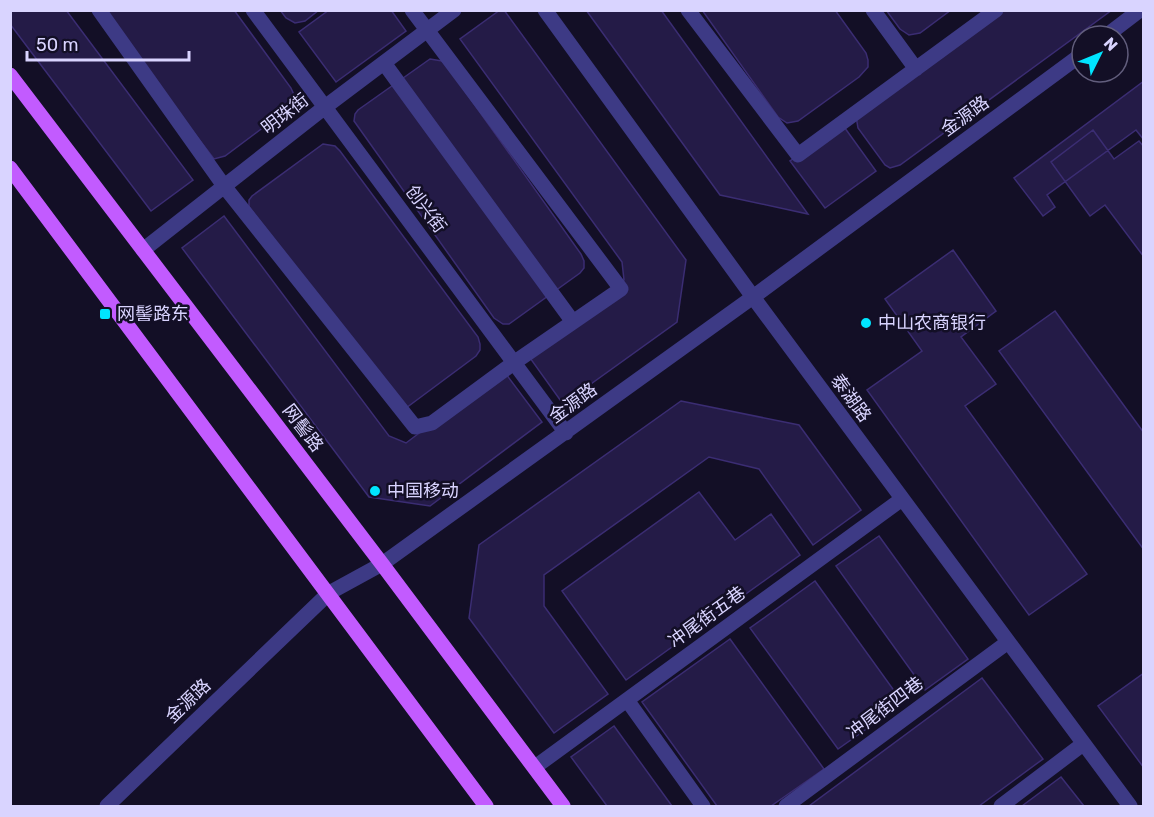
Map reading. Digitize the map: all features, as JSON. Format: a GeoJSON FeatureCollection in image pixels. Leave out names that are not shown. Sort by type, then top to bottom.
{"type":"FeatureCollection","features":[{"type":"Feature","properties":{"kind":"main road","name":"网髻路"},"geometry":{"type":"LineString","coordinates":[[10,75],[382,564],[563,807]]}},
{"type":"Feature","properties":{"kind":"main road"},"geometry":{"type":"LineString","coordinates":[[10,168],[329,593],[486,807]]}},
{"type":"Feature","properties":{"kind":"street"},"geometry":{"type":"LineString","coordinates":[[99,10],[224,186],[415,427],[432,423],[621,289],[412,10]]}},
{"type":"Feature","properties":{"kind":"street","name":"创兴街"},"geometry":{"type":"LineString","coordinates":[[253,10],[566,433]]}},
{"type":"Feature","properties":{"kind":"street","name":"明珠街"},"geometry":{"type":"LineString","coordinates":[[143,250],[325,107],[454,10]]}},
{"type":"Feature","properties":{"kind":"street","name":"泰湖路"},"geometry":{"type":"LineString","coordinates":[[545,10],[753,297],[1130,807]]}},
{"type":"Feature","properties":{"kind":"street"},"geometry":{"type":"LineString","coordinates":[[688,10],[798,156],[996,10]]}},
{"type":"Feature","properties":{"kind":"street"},"geometry":{"type":"LineString","coordinates":[[873,10],[916,69]]}},
{"type":"Feature","properties":{"kind":"street"},"geometry":{"type":"LineString","coordinates":[[1122,24],[1140,10]]}},
{"type":"Feature","properties":{"kind":"street"},"geometry":{"type":"LineString","coordinates":[[384,63],[573,322]]}},
{"type":"Feature","properties":{"kind":"street","name":"金源路"},"geometry":{"type":"LineString","coordinates":[[107,807],[329,593],[382,564],[566,433],[1070,63]]}},
{"type":"Feature","properties":{"kind":"street","name":"冲尾街五巷"},"geometry":{"type":"LineString","coordinates":[[535,767],[902,499]]}},
{"type":"Feature","properties":{"kind":"street","name":"冲尾街四巷"},"geometry":{"type":"LineString","coordinates":[[786,807],[1008,642]]}},
{"type":"Feature","properties":{"kind":"street"},"geometry":{"type":"LineString","coordinates":[[627,700],[703,807]]}},
{"type":"Feature","properties":{"kind":"street"},"geometry":{"type":"LineString","coordinates":[[1000,807],[1083,744]]}},
{"type":"Feature","properties":{"kind":"building"},"geometry":{"type":"Polygon","coordinates":[[[10,10],[66,10],[193,180],[151,211],[10,24],[10,10]]]}},
{"type":"Feature","properties":{"kind":"building"},"geometry":{"type":"Polygon","coordinates":[[[100,10],[234,10],[291,88],[294,102],[225,156],[214,159],[100,10]]]}},
{"type":"Feature","properties":{"kind":"building"},"geometry":{"type":"Polygon","coordinates":[[[280,10],[319,10],[305,21],[295,23],[286,18],[280,10]]]}},
{"type":"Feature","properties":{"kind":"building"},"geometry":{"type":"Polygon","coordinates":[[[329,10],[391,10],[406,31],[336,82],[299,32],[329,10]]]}},
{"type":"Feature","properties":{"kind":"building"},"geometry":{"type":"Polygon","coordinates":[[[500,10],[504,10],[686,260],[677,322],[563,404],[525,351],[624,280],[622,262],[460,39],[500,10]]]}},
{"type":"Feature","properties":{"kind":"building"},"geometry":{"type":"Polygon","coordinates":[[[586,10],[661,10],[808,214],[720,195],[586,10]]]}},
{"type":"Feature","properties":{"kind":"building"},"geometry":{"type":"Polygon","coordinates":[[[702,10],[835,10],[866,53],[868,67],[859,77],[798,121],[787,123],[778,117],[702,10]]]}},
{"type":"Feature","properties":{"kind":"building"},"geometry":{"type":"Polygon","coordinates":[[[886,10],[951,10],[920,33],[909,35],[900,29],[886,10]]]}},
{"type":"Feature","properties":{"kind":"building"},"geometry":{"type":"Polygon","coordinates":[[[996,10],[1112,10],[1093,24],[1070,24],[1070,41],[900,165],[890,168],[885,165],[858,128],[856,116],[996,10]]]}},
{"type":"Feature","properties":{"kind":"building"},"geometry":{"type":"Polygon","coordinates":[[[430,59],[442,61],[447,66],[584,261],[584,268],[580,273],[509,324],[503,324],[494,318],[354,121],[358,110],[430,59]]]}},
{"type":"Feature","properties":{"kind":"building"},"geometry":{"type":"Polygon","coordinates":[[[1144,81],[1144,140],[1136,130],[1047,195],[1055,207],[1043,216],[1014,178],[1144,81]]]}},
{"type":"Feature","properties":{"kind":"building"},"geometry":{"type":"Polygon","coordinates":[[[842,124],[876,171],[825,208],[790,161],[842,124]]]}},
{"type":"Feature","properties":{"kind":"building"},"geometry":{"type":"Polygon","coordinates":[[[1093,130],[1114,159],[1139,141],[1144,147],[1144,257],[1105,205],[1090,216],[1051,162],[1093,130]]]}},
{"type":"Feature","properties":{"kind":"building"},"geometry":{"type":"Polygon","coordinates":[[[323,144],[335,146],[340,151],[478,337],[480,350],[476,356],[406,408],[249,207],[249,200],[252,196],[323,144]]]}},
{"type":"Feature","properties":{"kind":"building"},"geometry":{"type":"Polygon","coordinates":[[[224,216],[389,436],[406,443],[503,370],[542,422],[430,506],[369,497],[182,248],[224,216]]]}},
{"type":"Feature","properties":{"kind":"building"},"geometry":{"type":"Polygon","coordinates":[[[953,250],[996,311],[961,337],[996,384],[965,406],[1087,574],[1029,615],[867,390],[922,351],[885,299],[953,250]]]}},
{"type":"Feature","properties":{"kind":"building"},"geometry":{"type":"Polygon","coordinates":[[[1055,311],[1144,433],[1144,550],[999,351],[1055,311]]]}},
{"type":"Feature","properties":{"kind":"building"},"geometry":{"type":"Polygon","coordinates":[[[681,401],[799,425],[861,510],[813,545],[759,469],[709,457],[544,575],[544,606],[608,694],[554,733],[469,618],[479,545],[681,401]]]}},
{"type":"Feature","properties":{"kind":"building"},"geometry":{"type":"Polygon","coordinates":[[[699,492],[735,540],[771,514],[800,555],[626,680],[562,591],[699,492]]]}},
{"type":"Feature","properties":{"kind":"building"},"geometry":{"type":"Polygon","coordinates":[[[879,536],[968,659],[925,690],[836,566],[879,536]]]}},
{"type":"Feature","properties":{"kind":"building"},"geometry":{"type":"Polygon","coordinates":[[[815,581],[903,703],[838,749],[750,628],[815,581]]]}},
{"type":"Feature","properties":{"kind":"building"},"geometry":{"type":"Polygon","coordinates":[[[730,639],[824,769],[771,806],[717,806],[642,702],[730,639]]]}},
{"type":"Feature","properties":{"kind":"building"},"geometry":{"type":"Polygon","coordinates":[[[1144,673],[1144,768],[1098,706],[1144,673]]]}},
{"type":"Feature","properties":{"kind":"building"},"geometry":{"type":"Polygon","coordinates":[[[982,678],[1043,759],[979,806],[809,806],[982,678]]]}},
{"type":"Feature","properties":{"kind":"building"},"geometry":{"type":"Polygon","coordinates":[[[614,726],[672,806],[607,806],[571,757],[614,726]]]}},
{"type":"Feature","properties":{"kind":"building"},"geometry":{"type":"Polygon","coordinates":[[[1061,777],[1084,806],[1022,806],[1061,777]]]}},
{"type":"Feature","properties":{"kind":"place","name":"网髻路东"},"geometry":{"type":"Point","coordinates":[105,314]}},
{"type":"Feature","properties":{"kind":"place","name":"中山农商银行"},"geometry":{"type":"Point","coordinates":[866,323]}},
{"type":"Feature","properties":{"kind":"place","name":"中国移动"},"geometry":{"type":"Point","coordinates":[375,491]}}]}
